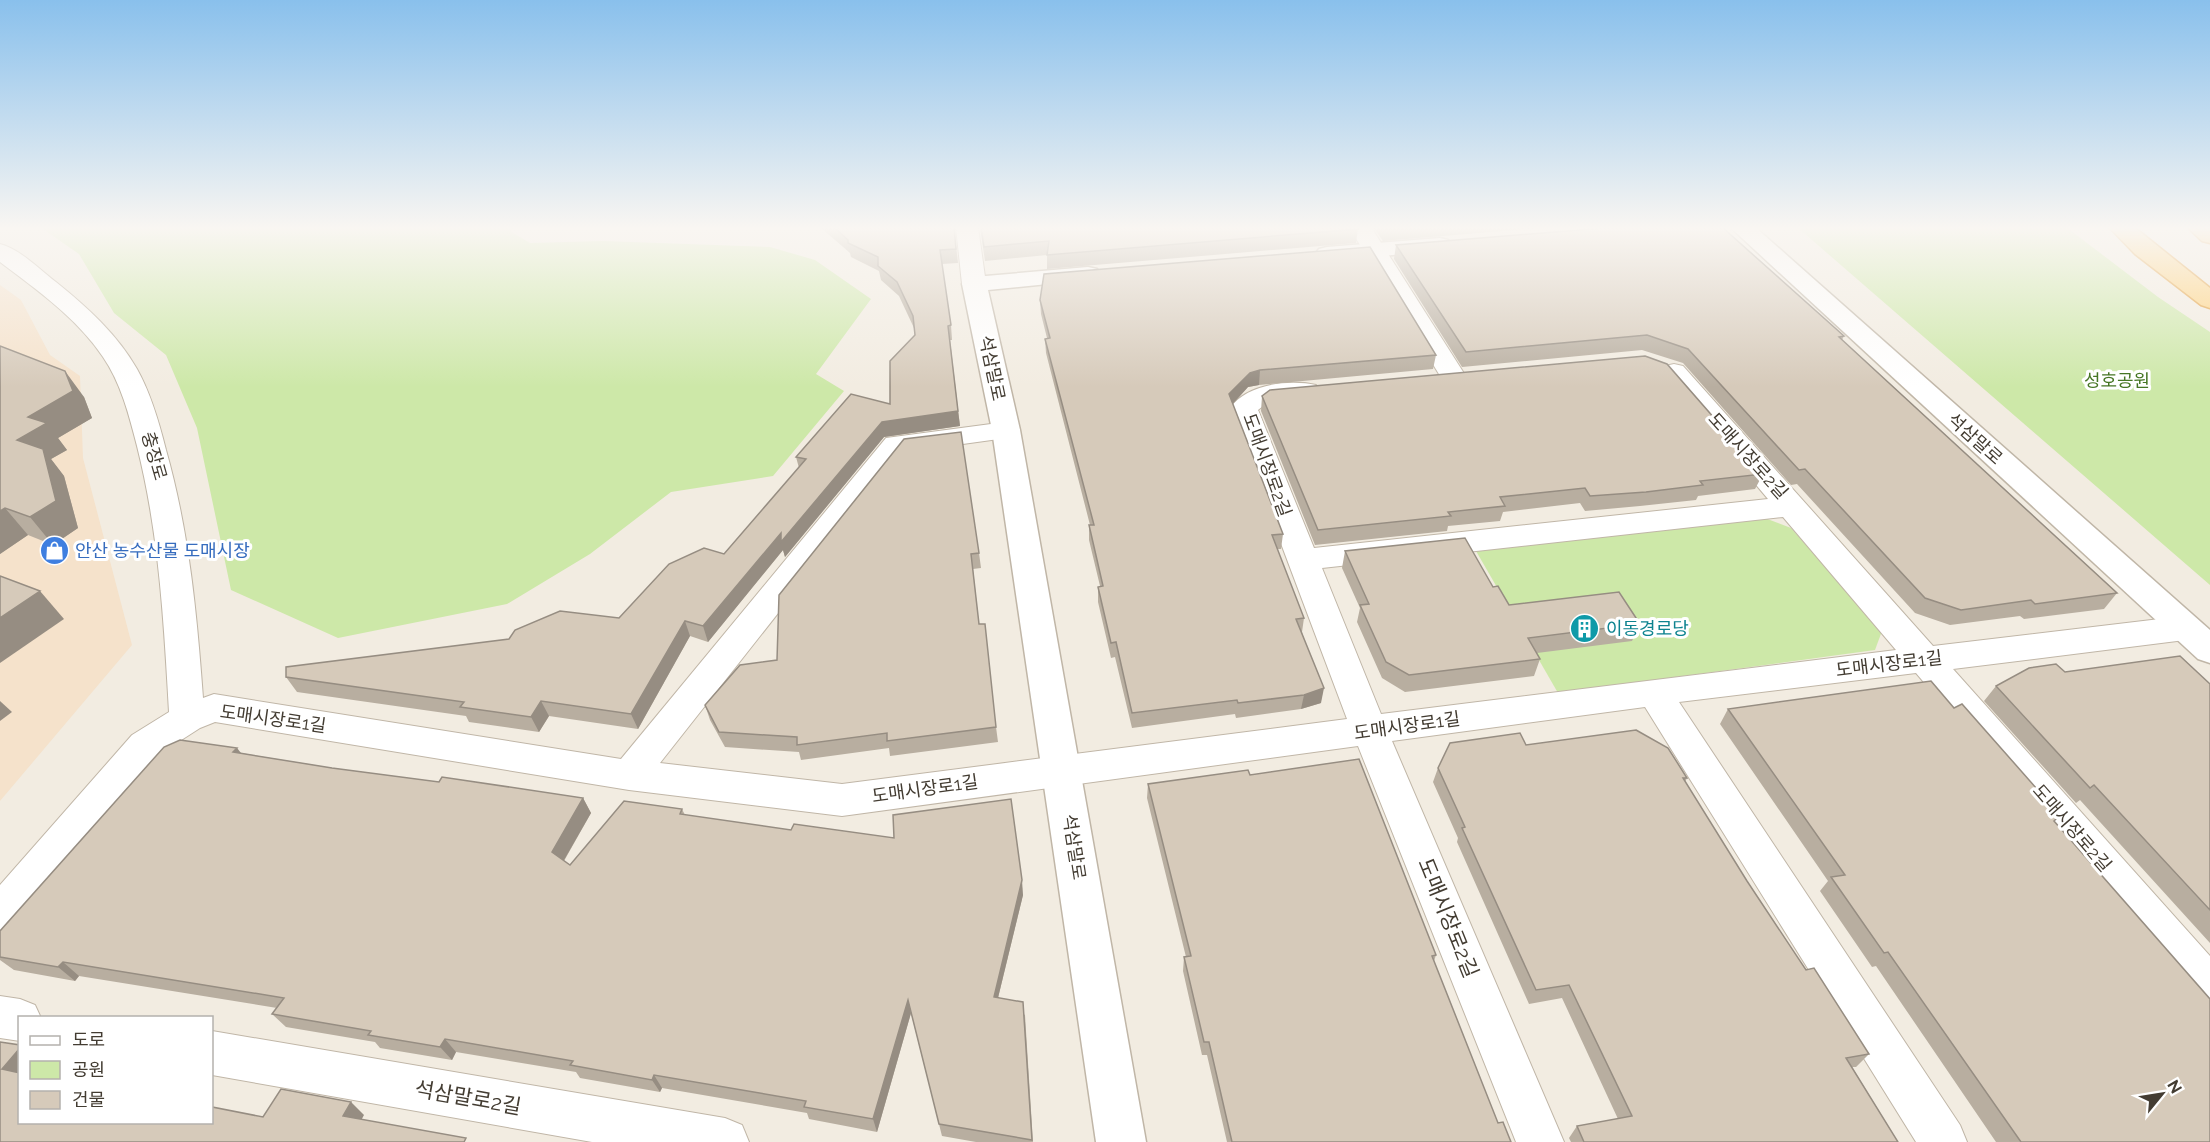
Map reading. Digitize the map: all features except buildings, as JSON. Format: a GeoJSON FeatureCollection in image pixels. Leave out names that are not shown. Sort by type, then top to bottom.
{"type":"FeatureCollection","features":[{"type":"Feature","properties":{"kind":"highway"},"geometry":{"type":"LineString","coordinates":[[2184,280],[2210,300]]}},
{"type":"Feature","properties":{"kind":"street","name":"충장로"},"geometry":{"type":"LineString","coordinates":[[38,280],[79,312],[111,349],[136,392],[162,484],[179,585],[187,718]]}},
{"type":"Feature","properties":{"kind":"street"},"geometry":{"type":"LineString","coordinates":[[974,280],[974,284],[1018,280]]}},
{"type":"Feature","properties":{"kind":"street"},"geometry":{"type":"LineString","coordinates":[[1393,280],[1454,378]]}},
{"type":"Feature","properties":{"kind":"street","name":"석삼말로"},"geometry":{"type":"LineString","coordinates":[[1800,280],[2198,639]]}},
{"type":"Feature","properties":{"kind":"street","name":"석삼말로"},"geometry":{"type":"LineString","coordinates":[[974,284],[1006,430],[1121,1142]]}},
{"type":"Feature","properties":{"kind":"street","name":"도매시장로2길"},"geometry":{"type":"LineString","coordinates":[[1642,360],[1672,371],[2210,987]]}},
{"type":"Feature","properties":{"kind":"street"},"geometry":{"type":"LineString","coordinates":[[1419,381],[1489,375]]}},
{"type":"Feature","properties":{"kind":"street","name":"도매시장로2길"},"geometry":{"type":"LineString","coordinates":[[1339,388],[1259,395],[1244,408],[1370,731],[1540,1142]]}},
{"type":"Feature","properties":{"kind":"street"},"geometry":{"type":"LineString","coordinates":[[629,775],[896,444],[1006,430]]}},
{"type":"Feature","properties":{"kind":"street","name":"도매시장로2길"},"geometry":{"type":"LineString","coordinates":[[1302,560],[1792,506]]}},
{"type":"Feature","properties":{"kind":"street","name":"도매시장로1길"},"geometry":{"type":"LineString","coordinates":[[0,914],[145,745],[187,718],[214,708],[629,775],[842,800],[1654,692],[1924,659],[2198,639]]}},
{"type":"Feature","properties":{"kind":"street"},"geometry":{"type":"LineString","coordinates":[[1654,692],[1943,1142]]}},
{"type":"Feature","properties":{"kind":"street"},"geometry":{"type":"LineString","coordinates":[[0,1017],[18,1020]]}},
{"type":"Feature","properties":{"kind":"street","name":"석삼말로2길"},"geometry":{"type":"LineString","coordinates":[[213,1053],[725,1142]]}},
{"type":"Feature","properties":{"kind":"shaded area","name":"안산 농수산물 도매시장"},"geometry":{"type":"Polygon","coordinates":[[[0,285],[21,300],[50,355],[80,376],[83,458],[132,645],[0,801],[0,285]]]}},
{"type":"Feature","properties":{"kind":"green space"},"geometry":{"type":"Polygon","coordinates":[[[95,280],[844,280],[871,299],[816,374],[844,391],[773,476],[671,492],[590,554],[507,604],[338,638],[231,590],[197,428],[166,355],[114,313],[95,280]]]}},
{"type":"Feature","properties":{"kind":"green space","name":"성호공원"},"geometry":{"type":"Polygon","coordinates":[[[1858,280],[2136,280],[2210,332],[2210,585],[1858,280]]]}},
{"type":"Feature","properties":{"kind":"green space"},"geometry":{"type":"Polygon","coordinates":[[[1762,517],[1791,528],[1882,631],[1875,650],[1558,693],[1476,551],[1762,517]]]}},
{"type":"Feature","properties":{"kind":"place","name":"안산 농수산물 도매시장"},"geometry":{"type":"Point","coordinates":[54,551]}},
{"type":"Feature","properties":{"kind":"place","name":"이동경로당"},"geometry":{"type":"Point","coordinates":[1585,629]}}]}
